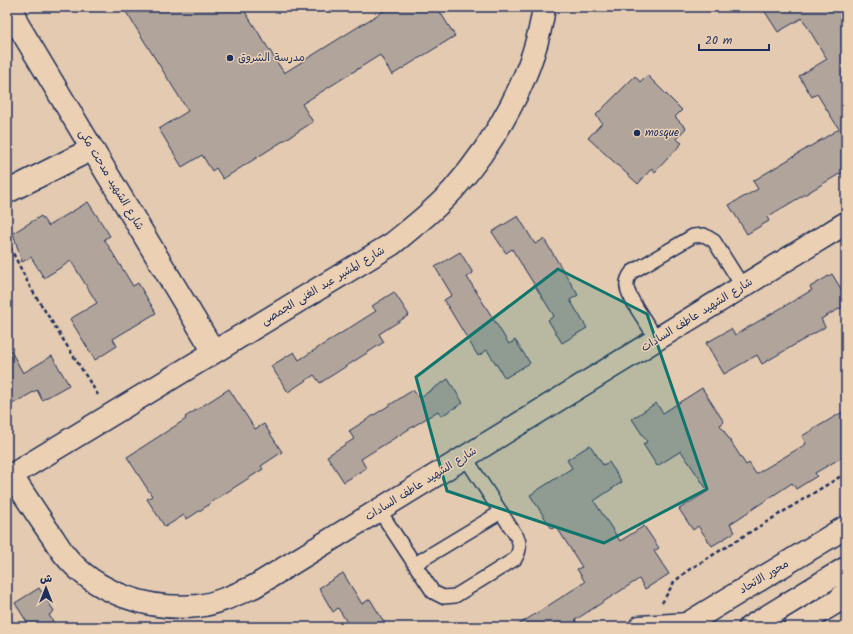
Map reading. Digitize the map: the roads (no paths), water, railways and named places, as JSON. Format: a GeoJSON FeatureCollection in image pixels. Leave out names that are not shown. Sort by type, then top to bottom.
{"type":"FeatureCollection","features":[{"type":"Feature","properties":{"kind":"street","name":"شارع الشهيد مدحت مكى"},"geometry":{"type":"LineString","coordinates":[[10,7],[18,25],[214,352]]}},
{"type":"Feature","properties":{"kind":"street","name":"شارع المشير عبد الغنى الجمصى"},"geometry":{"type":"LineString","coordinates":[[9,477],[392,244],[424,219],[453,191],[479,159],[501,126],[519,89],[533,52],[544,7]]}},
{"type":"Feature","properties":{"kind":"street"},"geometry":{"type":"LineString","coordinates":[[7,192],[92,148]]}},
{"type":"Feature","properties":{"kind":"street","name":"شارع الشهيد عاطف السادات"},"geometry":{"type":"LineString","coordinates":[[9,477],[64,555],[86,575],[111,591],[139,602],[169,607],[199,606],[228,599],[256,586],[846,223]]}},
{"type":"Feature","properties":{"kind":"street","name":"محور الاتحاد"},"geometry":{"type":"LineString","coordinates":[[685,625],[846,527]]}},
{"type":"Feature","properties":{"kind":"street"},"geometry":{"type":"LineString","coordinates":[[750,627],[846,568]]}},
{"type":"Feature","properties":{"kind":"street"},"geometry":{"type":"LineString","coordinates":[[795,627],[838,600],[846,592]]}},
{"type":"Feature","properties":{"kind":"street"},"geometry":{"type":"LineString","coordinates":[[644,626],[685,625]]}},
{"type":"Feature","properties":{"kind":"lane"},"geometry":{"type":"LineString","coordinates":[[657,339],[627,289],[626,283],[632,272],[692,236],[704,235],[714,241],[742,287]]}},
{"type":"Feature","properties":{"kind":"lane"},"geometry":{"type":"LineString","coordinates":[[380,510],[433,592],[443,597],[455,596],[515,559],[518,554],[520,542],[465,457]]}},
{"type":"Feature","properties":{"kind":"lane"},"geometry":{"type":"LineString","coordinates":[[415,564],[501,512]]}},
{"type":"Feature","properties":{"kind":"place","name":"مدرسة الشروق"},"geometry":{"type":"Point","coordinates":[230,58]}},
{"type":"Feature","properties":{"kind":"place","name":"mosque"},"geometry":{"type":"Point","coordinates":[637,133]}}]}
